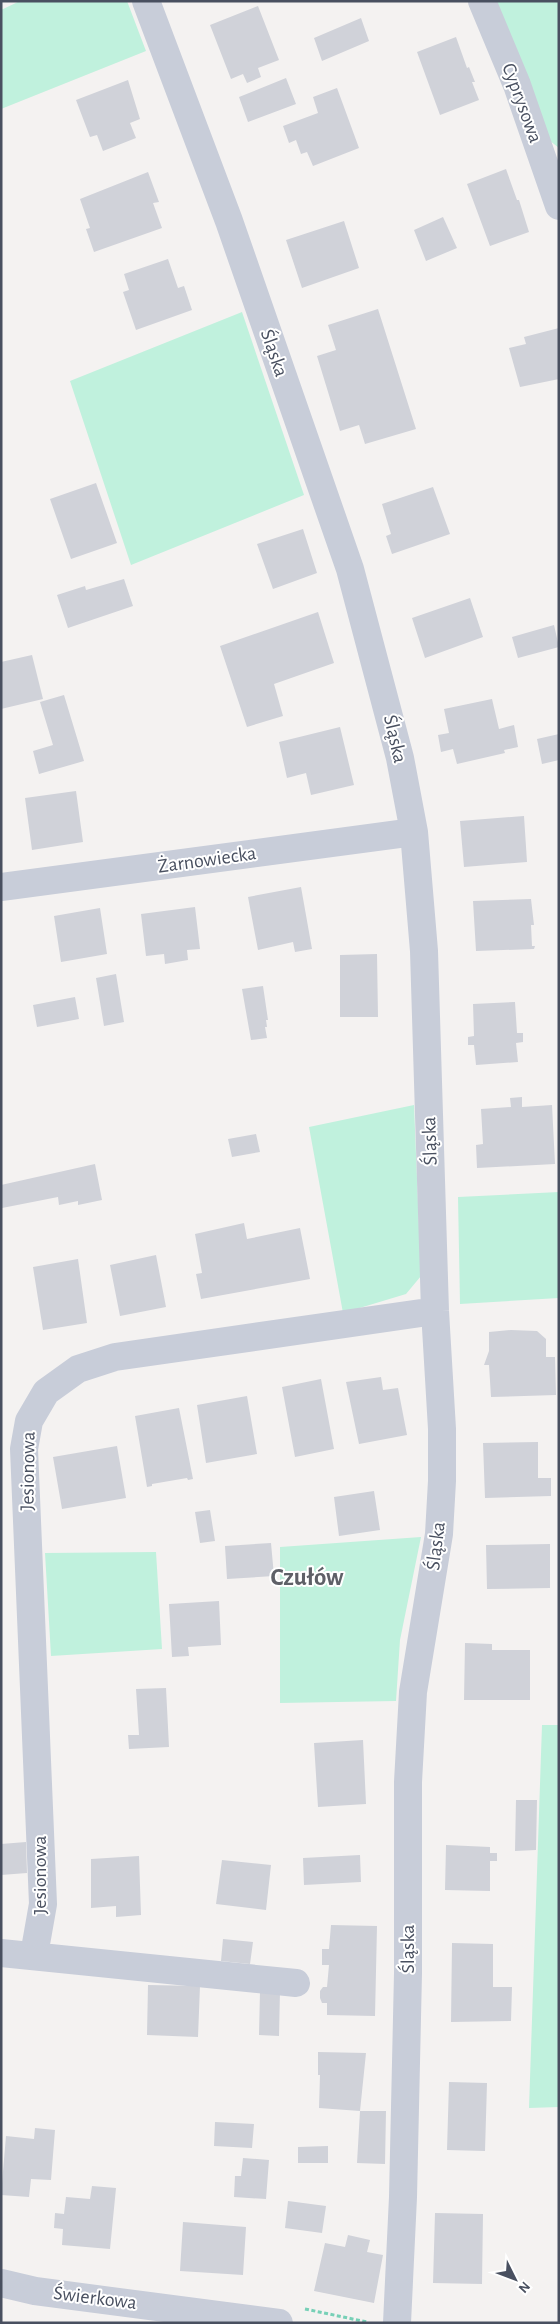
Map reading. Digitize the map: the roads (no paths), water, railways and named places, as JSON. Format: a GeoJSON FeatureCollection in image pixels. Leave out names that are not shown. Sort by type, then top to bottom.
{"type":"FeatureCollection","features":[{"type":"Feature","properties":{"kind":"street","name":"Śląska"},"geometry":{"type":"LineString","coordinates":[[146,1],[229,221],[350,569],[398,749],[414,832],[424,951],[435,1311],[442,1429],[442,1481],[439,1534],[413,1692],[408,1782],[407,1992],[403,2197],[396,2323]]}},
{"type":"Feature","properties":{"kind":"street","name":"Cyprysowa"},"geometry":{"type":"LineString","coordinates":[[482,1],[517,85],[559,206]]}},
{"type":"Feature","properties":{"kind":"street","name":"Żarnowiecka"},"geometry":{"type":"LineString","coordinates":[[1,887],[414,832]]}},
{"type":"Feature","properties":{"kind":"street","name":"Jesionowa"},"geometry":{"type":"LineString","coordinates":[[34,1956],[43,1904],[24,1449],[29,1421],[46,1392],[78,1369],[115,1357],[435,1311]]}},
{"type":"Feature","properties":{"kind":"street"},"geometry":{"type":"LineString","coordinates":[[1,1953],[296,1984]]}},
{"type":"Feature","properties":{"kind":"street","name":"Świerkowa"},"geometry":{"type":"LineString","coordinates":[[1,2283],[34,2291],[168,2315],[279,2323]]}},
{"type":"Feature","properties":{"kind":"district","name":"Czułów"},"geometry":{"type":"Point","coordinates":[307,1577]}}]}
